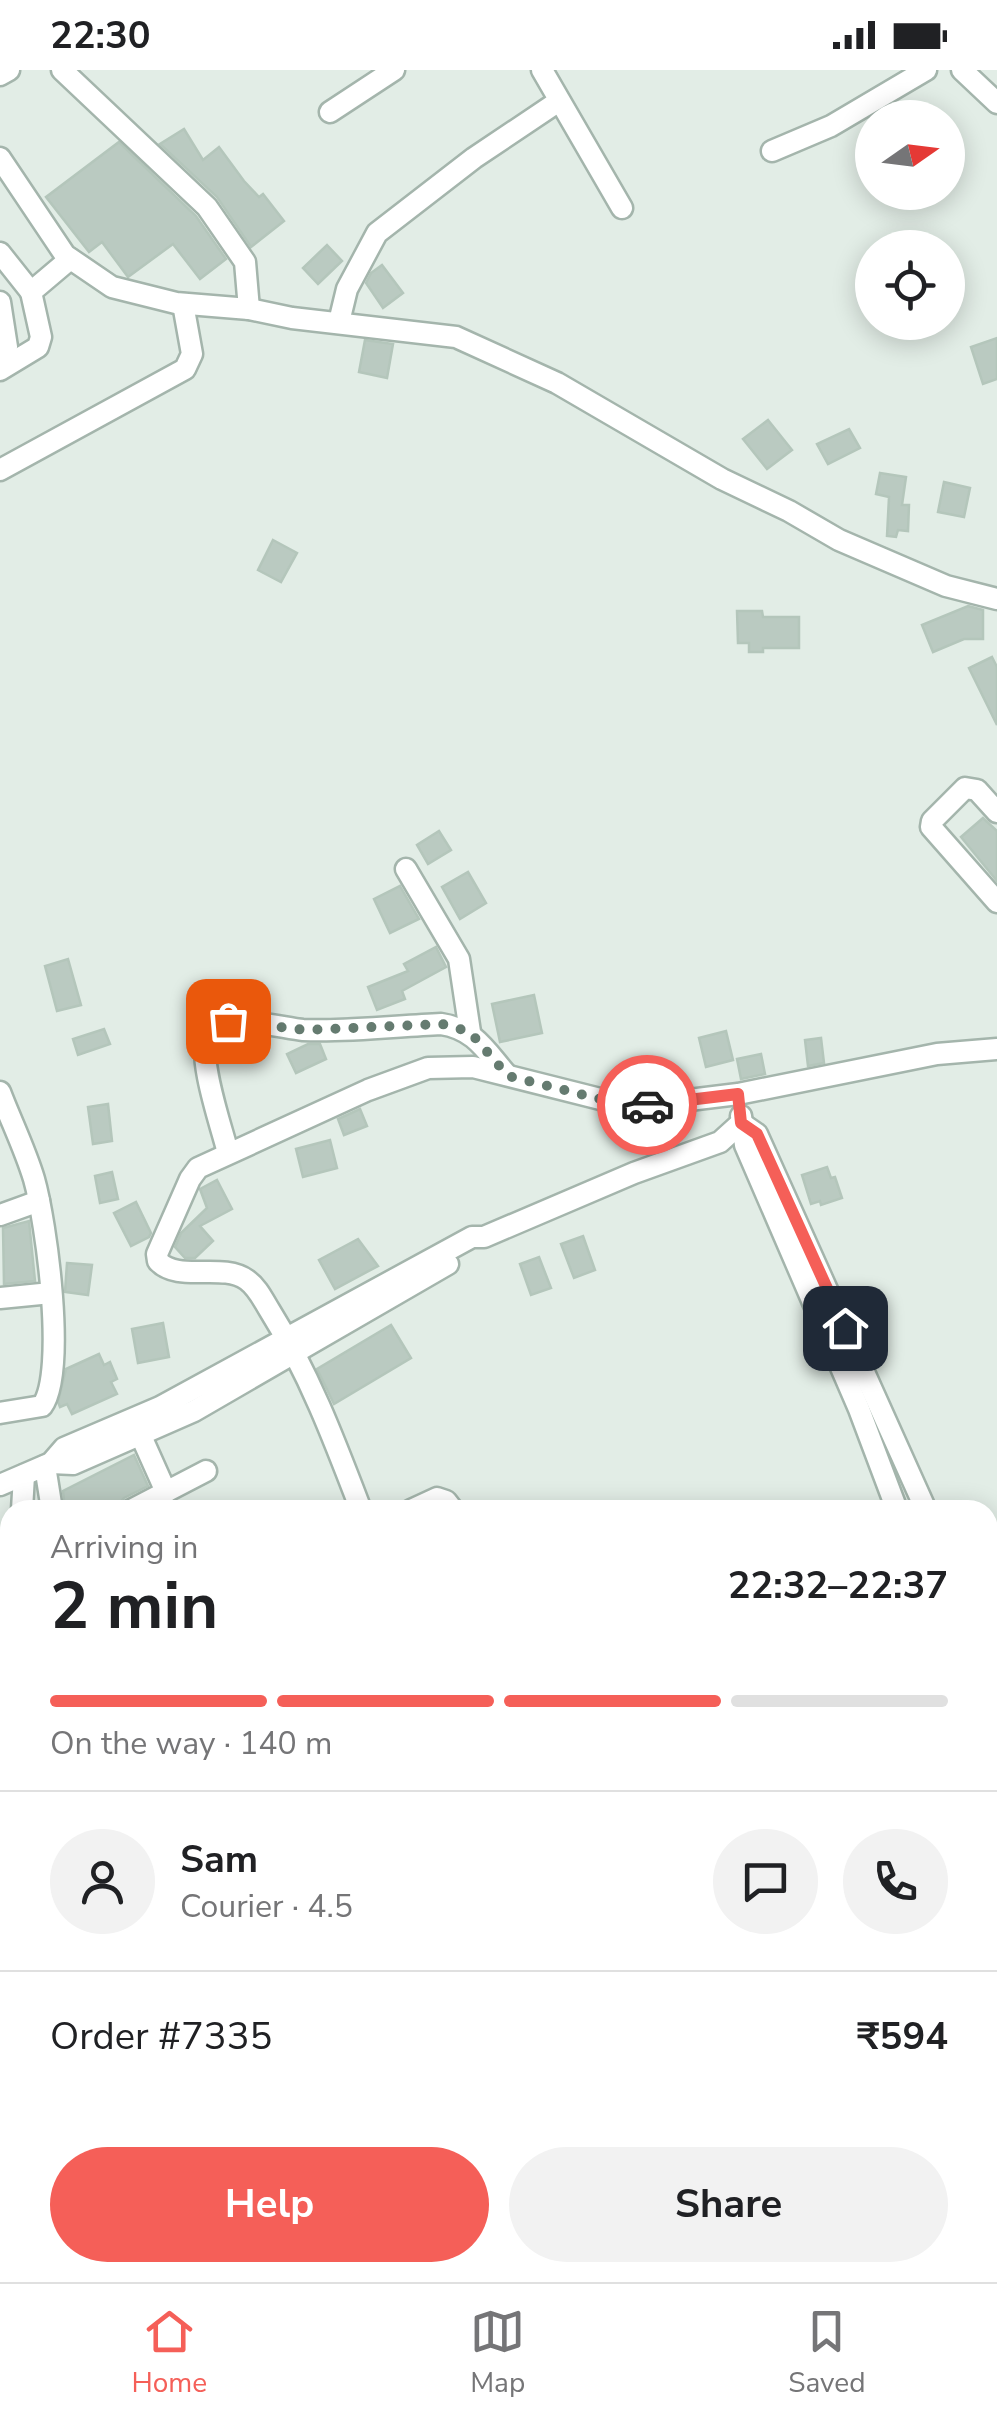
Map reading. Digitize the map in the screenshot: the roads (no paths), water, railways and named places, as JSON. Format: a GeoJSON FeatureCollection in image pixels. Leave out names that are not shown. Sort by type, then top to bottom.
{"type":"FeatureCollection","features":[{"type":"Feature","properties":{"kind":"street"},"geometry":{"type":"LineString","coordinates":[[0,75],[10,70]]}},
{"type":"Feature","properties":{"kind":"street"},"geometry":{"type":"LineString","coordinates":[[62,70],[207,206],[245,262],[249,309]]}},
{"type":"Feature","properties":{"kind":"street"},"geometry":{"type":"LineString","coordinates":[[330,112],[394,70]]}},
{"type":"Feature","properties":{"kind":"street"},"geometry":{"type":"LineString","coordinates":[[542,70],[622,208]]}},
{"type":"Feature","properties":{"kind":"street"},"geometry":{"type":"LineString","coordinates":[[772,151],[831,126],[926,70]]}},
{"type":"Feature","properties":{"kind":"street"},"geometry":{"type":"LineString","coordinates":[[962,70],[997,102]]}},
{"type":"Feature","properties":{"kind":"street"},"geometry":{"type":"LineString","coordinates":[[339,322],[348,289],[377,232],[474,158],[559,101]]}},
{"type":"Feature","properties":{"kind":"street"},"geometry":{"type":"LineString","coordinates":[[0,158],[70,259],[112,287],[183,304],[456,336],[504,356],[644,430],[722,479],[838,540],[946,586],[997,599]]}},
{"type":"Feature","properties":{"kind":"street"},"geometry":{"type":"LineString","coordinates":[[0,253],[31,292],[40,343],[0,370]]}},
{"type":"Feature","properties":{"kind":"street"},"geometry":{"type":"LineString","coordinates":[[31,292],[70,259]]}},
{"type":"Feature","properties":{"kind":"street"},"geometry":{"type":"LineString","coordinates":[[0,302],[7,347],[0,359]]}},
{"type":"Feature","properties":{"kind":"street"},"geometry":{"type":"LineString","coordinates":[[0,470],[185,369],[192,354],[183,304]]}},
{"type":"Feature","properties":{"kind":"street"},"geometry":{"type":"LineString","coordinates":[[997,812],[977,790],[966,788],[932,821],[932,827],[997,902]]}},
{"type":"Feature","properties":{"kind":"street"},"geometry":{"type":"LineString","coordinates":[[406,868],[458,959],[470,1032],[508,1076]]}},
{"type":"Feature","properties":{"kind":"street"},"geometry":{"type":"LineString","coordinates":[[228,1153],[204,1054],[207,1034],[216,1025],[228,1021],[305,1030],[442,1024],[470,1032]]}},
{"type":"Feature","properties":{"kind":"street"},"geometry":{"type":"LineString","coordinates":[[357,1500],[327,1421],[255,1287],[231,1272],[168,1270],[158,1262],[157,1254],[190,1179],[205,1164],[368,1090],[428,1068],[473,1067],[632,1107],[738,1094],[937,1054],[997,1049]]}},
{"type":"Feature","properties":{"kind":"street"},"geometry":{"type":"LineString","coordinates":[[738,1094],[744,1145],[859,1409],[894,1500]]}},
{"type":"Feature","properties":{"kind":"street"},"geometry":{"type":"LineString","coordinates":[[0,1413],[42,1406],[48,1398],[53,1342],[51,1293],[33,1176],[1,1097]]}},
{"type":"Feature","properties":{"kind":"street"},"geometry":{"type":"LineString","coordinates":[[0,1485],[48,1465],[74,1464],[141,1436],[190,1402],[472,1238],[484,1237],[634,1173],[720,1142],[741,1123]]}},
{"type":"Feature","properties":{"kind":"street"},"geometry":{"type":"LineString","coordinates":[[741,1123],[757,1134],[922,1500]]}},
{"type":"Feature","properties":{"kind":"street"},"geometry":{"type":"LineString","coordinates":[[0,1215],[38,1200]]}},
{"type":"Feature","properties":{"kind":"street"},"geometry":{"type":"LineString","coordinates":[[0,1298],[51,1293]]}},
{"type":"Feature","properties":{"kind":"street"},"geometry":{"type":"LineString","coordinates":[[51,1500],[48,1465],[64,1448],[190,1402]]}},
{"type":"Feature","properties":{"kind":"street"},"geometry":{"type":"LineString","coordinates":[[141,1436],[166,1492]]}},
{"type":"Feature","properties":{"kind":"street"},"geometry":{"type":"LineString","coordinates":[[154,1500],[206,1472]]}},
{"type":"Feature","properties":{"kind":"street"},"geometry":{"type":"LineString","coordinates":[[23,1500],[24,1475]]}}]}
